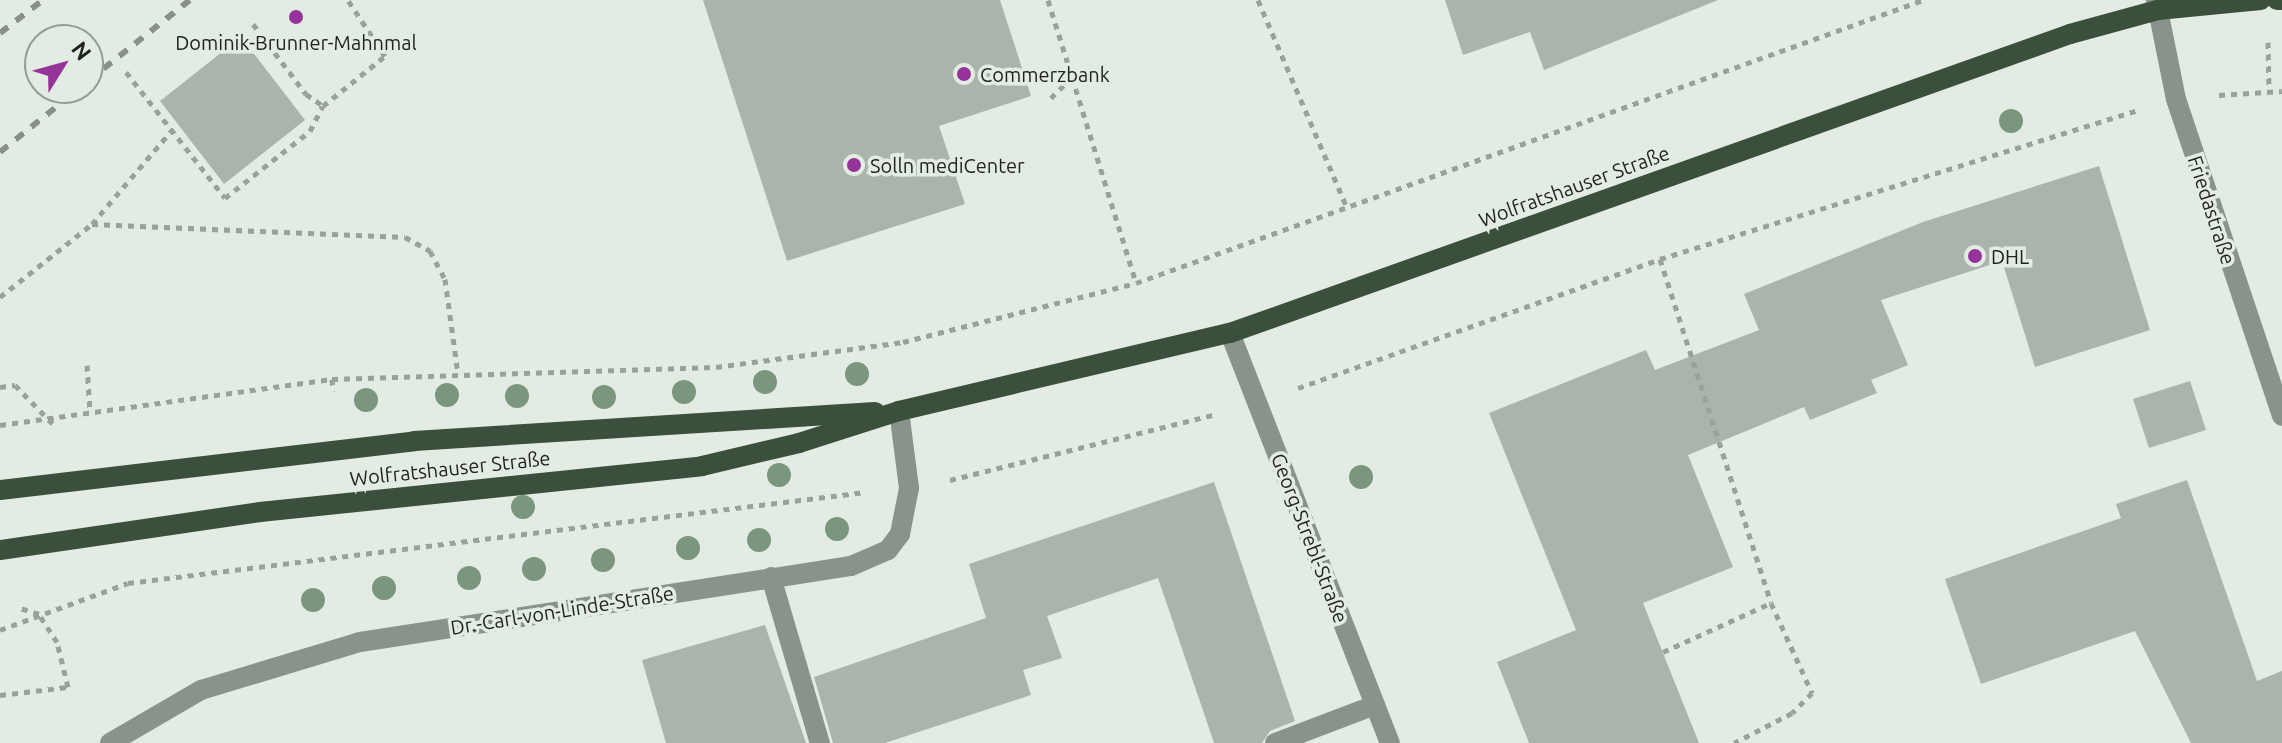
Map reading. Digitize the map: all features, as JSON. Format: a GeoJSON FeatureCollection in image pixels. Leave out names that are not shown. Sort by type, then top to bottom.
{"type":"FeatureCollection","features":[{"type":"Feature","properties":{"kind":"main road","name":"Wolfratshauser Straße"},"geometry":{"type":"LineString","coordinates":[[0,550],[260,512],[702,466],[899,411],[1230,333],[2157,5],[2261,0]]}},
{"type":"Feature","properties":{"kind":"main road","name":"Wolfratshauser Straße"},"geometry":{"type":"LineString","coordinates":[[0,490],[414,441],[899,411]]}},
{"type":"Feature","properties":{"kind":"street","name":"Friedastraße"},"geometry":{"type":"LineString","coordinates":[[2157,5],[2176,99],[2282,416]]}},
{"type":"Feature","properties":{"kind":"street","name":"Georg-Strebl-Straße"},"geometry":{"type":"LineString","coordinates":[[1230,333],[1390,743]]}},
{"type":"Feature","properties":{"kind":"street","name":"Dr.-Carl-von-Linde-Straße"},"geometry":{"type":"LineString","coordinates":[[110,743],[201,690],[345,646],[851,566],[888,550],[900,534],[909,488],[899,411]]}},
{"type":"Feature","properties":{"kind":"street"},"geometry":{"type":"LineString","coordinates":[[771,577],[820,743]]}},
{"type":"Feature","properties":{"kind":"street"},"geometry":{"type":"LineString","coordinates":[[1275,743],[1375,705]]}},
{"type":"Feature","properties":{"kind":"path"},"geometry":{"type":"LineString","coordinates":[[126,72],[225,198],[310,131],[323,106],[385,56],[348,0]]}},
{"type":"Feature","properties":{"kind":"path"},"geometry":{"type":"LineString","coordinates":[[1048,0],[1136,283]]}},
{"type":"Feature","properties":{"kind":"path"},"geometry":{"type":"LineString","coordinates":[[1258,0],[1347,208]]}},
{"type":"Feature","properties":{"kind":"path"},"geometry":{"type":"LineString","coordinates":[[0,425],[53,421],[90,412],[332,379],[716,367],[856,348],[1136,283],[1923,0]]}},
{"type":"Feature","properties":{"kind":"path"},"geometry":{"type":"LineString","coordinates":[[253,24],[306,94],[323,106]]}},
{"type":"Feature","properties":{"kind":"path"},"geometry":{"type":"LineString","coordinates":[[1049,100],[1072,77]]}},
{"type":"Feature","properties":{"kind":"path"},"geometry":{"type":"LineString","coordinates":[[0,630],[128,583],[909,488],[1081,453],[1258,403],[1660,259],[2176,99],[2282,91]]}},
{"type":"Feature","properties":{"kind":"path"},"geometry":{"type":"LineString","coordinates":[[0,297],[92,224],[172,130]]}},
{"type":"Feature","properties":{"kind":"path"},"geometry":{"type":"LineString","coordinates":[[92,224],[405,237],[430,251],[445,279],[458,374]]}},
{"type":"Feature","properties":{"kind":"path"},"geometry":{"type":"LineString","coordinates":[[1660,259],[1771,603],[1812,693],[1792,713],[1734,743]]}},
{"type":"Feature","properties":{"kind":"path"},"geometry":{"type":"LineString","coordinates":[[87,365],[90,412]]}},
{"type":"Feature","properties":{"kind":"path"},"geometry":{"type":"LineString","coordinates":[[332,379],[333,391]]}},
{"type":"Feature","properties":{"kind":"path"},"geometry":{"type":"LineString","coordinates":[[0,387],[15,385],[53,421]]}},
{"type":"Feature","properties":{"kind":"path"},"geometry":{"type":"LineString","coordinates":[[1663,652],[1771,603]]}},
{"type":"Feature","properties":{"kind":"path"},"geometry":{"type":"LineString","coordinates":[[0,695],[68,687],[57,642],[39,614],[20,608]]}},
{"type":"Feature","properties":{"kind":"building","name":"Solln mediCenter"},"geometry":{"type":"Polygon","coordinates":[[[703,0],[1000,0],[1031,96],[939,126],[965,204],[787,261],[703,0]]]}},
{"type":"Feature","properties":{"kind":"building"},"geometry":{"type":"Polygon","coordinates":[[[1445,0],[1718,0],[1544,70],[1530,32],[1463,55],[1445,0]]]}},
{"type":"Feature","properties":{"kind":"building"},"geometry":{"type":"Polygon","coordinates":[[[241,37],[305,120],[224,184],[160,101],[241,37]]]}},
{"type":"Feature","properties":{"kind":"building"},"geometry":{"type":"Polygon","coordinates":[[[2099,166],[2150,330],[2035,367],[2002,261],[1881,300],[1908,365],[1871,380],[1877,393],[1810,420],[1804,407],[1688,455],[1733,567],[1643,603],[1699,743],[1529,743],[1497,662],[1576,630],[1489,413],[1646,350],[1655,370],[1759,330],[1744,294],[1923,222],[2099,166]]]}},
{"type":"Feature","properties":{"kind":"building"},"geometry":{"type":"Polygon","coordinates":[[[2190,381],[2206,430],[2149,448],[2133,399],[2190,381]]]}},
{"type":"Feature","properties":{"kind":"building"},"geometry":{"type":"Polygon","coordinates":[[[2187,480],[2257,681],[2282,671],[2282,743],[2191,743],[2135,631],[1981,684],[1945,579],[2121,518],[2116,504],[2187,480]]]}},
{"type":"Feature","properties":{"kind":"building"},"geometry":{"type":"Polygon","coordinates":[[[1214,482],[1295,721],[1270,731],[1262,743],[1214,743],[1158,578],[1047,616],[1062,658],[1023,670],[1031,695],[885,743],[833,743],[814,677],[986,618],[969,564],[1214,482]]]}},
{"type":"Feature","properties":{"kind":"building"},"geometry":{"type":"Polygon","coordinates":[[[765,625],[806,743],[666,743],[642,660],[765,625]]]}},
{"type":"Feature","properties":{"kind":"railway"},"geometry":{"type":"LineString","coordinates":[[0,33],[43,0]]}},
{"type":"Feature","properties":{"kind":"railway"},"geometry":{"type":"LineString","coordinates":[[104,68],[190,0]]}},
{"type":"Feature","properties":{"kind":"railway"},"geometry":{"type":"LineString","coordinates":[[0,152],[60,104]]}},
{"type":"Feature","properties":{"kind":"place","name":"Dominik-Brunner-Mahnmal"},"geometry":{"type":"Point","coordinates":[296,17]}},
{"type":"Feature","properties":{"kind":"place","name":"Commerzbank"},"geometry":{"type":"Point","coordinates":[964,74]}},
{"type":"Feature","properties":{"kind":"place","name":"Solln mediCenter"},"geometry":{"type":"Point","coordinates":[854,165]}},
{"type":"Feature","properties":{"kind":"place","name":"DHL"},"geometry":{"type":"Point","coordinates":[1975,256]}}]}
